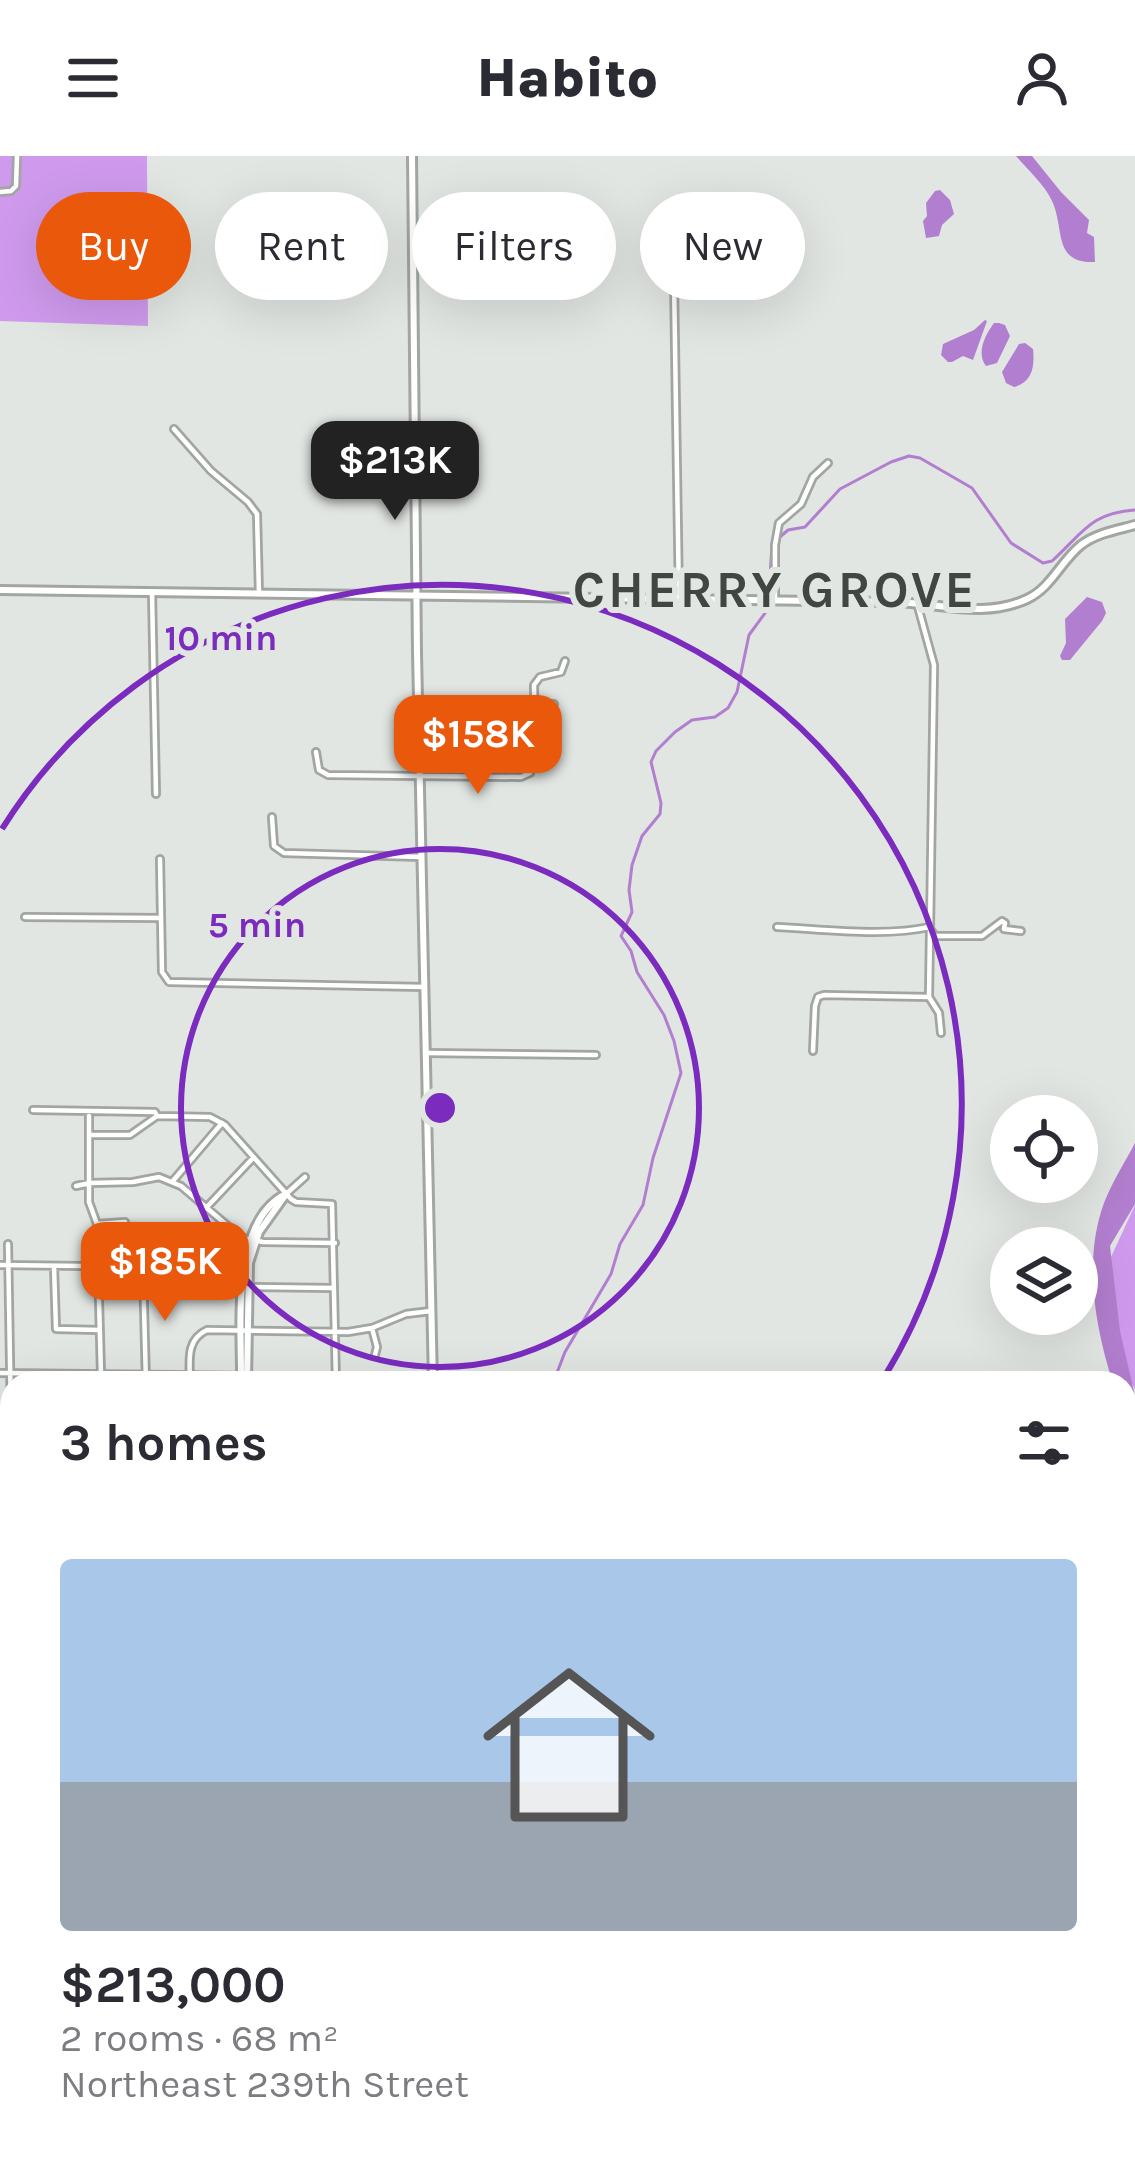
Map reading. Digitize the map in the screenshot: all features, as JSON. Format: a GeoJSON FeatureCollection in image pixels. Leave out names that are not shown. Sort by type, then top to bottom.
{"type":"FeatureCollection","features":[{"type":"Feature","properties":{"kind":"street"},"geometry":{"type":"LineString","coordinates":[[0,192],[16,186],[17,156]]}},
{"type":"Feature","properties":{"kind":"street"},"geometry":{"type":"LineString","coordinates":[[412,156],[433,1371]]}},
{"type":"Feature","properties":{"kind":"street"},"geometry":{"type":"LineString","coordinates":[[674,300],[679,600]]}},
{"type":"Feature","properties":{"kind":"street"},"geometry":{"type":"LineString","coordinates":[[174,429],[257,514],[259,594]]}},
{"type":"Feature","properties":{"kind":"street"},"geometry":{"type":"LineString","coordinates":[[775,601],[779,523],[801,504],[813,477],[828,464]]}},
{"type":"Feature","properties":{"kind":"street"},"geometry":{"type":"LineString","coordinates":[[0,590],[917,603],[973,610],[1026,599],[1042,589],[1088,540],[1135,525]]}},
{"type":"Feature","properties":{"kind":"street"},"geometry":{"type":"LineString","coordinates":[[152,592],[156,794]]}},
{"type":"Feature","properties":{"kind":"street"},"geometry":{"type":"LineString","coordinates":[[917,603],[934,665],[928,998],[938,1009],[940,1033]]}},
{"type":"Feature","properties":{"kind":"street"},"geometry":{"type":"LineString","coordinates":[[316,752],[320,770],[328,775],[521,777],[530,772],[534,758],[533,688],[536,681],[561,672],[565,661]]}},
{"type":"Feature","properties":{"kind":"street"},"geometry":{"type":"LineString","coordinates":[[535,708],[554,704]]}},
{"type":"Feature","properties":{"kind":"street"},"geometry":{"type":"LineString","coordinates":[[534,758],[555,746]]}},
{"type":"Feature","properties":{"kind":"street"},"geometry":{"type":"LineString","coordinates":[[272,817],[274,847],[284,853],[422,857]]}},
{"type":"Feature","properties":{"kind":"street"},"geometry":{"type":"LineString","coordinates":[[160,859],[162,972],[171,983],[424,987]]}},
{"type":"Feature","properties":{"kind":"street"},"geometry":{"type":"LineString","coordinates":[[26,917],[161,918]]}},
{"type":"Feature","properties":{"kind":"street"},"geometry":{"type":"LineString","coordinates":[[929,927],[935,936],[982,936],[1002,921],[1008,932],[1021,932]]}},
{"type":"Feature","properties":{"kind":"street"},"geometry":{"type":"LineString","coordinates":[[777,927],[898,931],[929,927]]}},
{"type":"Feature","properties":{"kind":"street"},"geometry":{"type":"LineString","coordinates":[[813,1051],[814,1006],[824,995],[928,998]]}},
{"type":"Feature","properties":{"kind":"street"},"geometry":{"type":"LineString","coordinates":[[426,1053],[596,1055]]}},
{"type":"Feature","properties":{"kind":"street"},"geometry":{"type":"LineString","coordinates":[[33,1110],[155,1112],[157,1116]]}},
{"type":"Feature","properties":{"kind":"street"},"geometry":{"type":"LineString","coordinates":[[89,1116],[89,1202],[97,1224],[101,1371]]}},
{"type":"Feature","properties":{"kind":"street"},"geometry":{"type":"LineString","coordinates":[[89,1135],[130,1135],[157,1116],[219,1121],[296,1202],[332,1204],[336,1371]]}},
{"type":"Feature","properties":{"kind":"street"},"geometry":{"type":"LineString","coordinates":[[172,1181],[219,1121]]}},
{"type":"Feature","properties":{"kind":"street"},"geometry":{"type":"LineString","coordinates":[[206,1208],[254,1158]]}},
{"type":"Feature","properties":{"kind":"street"},"geometry":{"type":"LineString","coordinates":[[76,1186],[151,1177],[172,1181],[232,1232],[252,1241],[335,1244]]}},
{"type":"Feature","properties":{"kind":"street"},"geometry":{"type":"LineString","coordinates":[[244,1371],[245,1288],[252,1241],[274,1202],[305,1177]]}},
{"type":"Feature","properties":{"kind":"street"},"geometry":{"type":"LineString","coordinates":[[97,1224],[125,1222]]}},
{"type":"Feature","properties":{"kind":"street"},"geometry":{"type":"LineString","coordinates":[[8,1244],[10,1371]]}},
{"type":"Feature","properties":{"kind":"street"},"geometry":{"type":"LineString","coordinates":[[0,1265],[166,1267]]}},
{"type":"Feature","properties":{"kind":"street"},"geometry":{"type":"LineString","coordinates":[[54,1266],[55,1326],[59,1330],[100,1330]]}},
{"type":"Feature","properties":{"kind":"street"},"geometry":{"type":"LineString","coordinates":[[143,1267],[146,1371]]}},
{"type":"Feature","properties":{"kind":"street"},"geometry":{"type":"LineString","coordinates":[[226,1284],[335,1288]]}},
{"type":"Feature","properties":{"kind":"street"},"geometry":{"type":"LineString","coordinates":[[190,1371],[190,1349],[196,1336],[207,1330],[336,1333],[431,1311]]}},
{"type":"Feature","properties":{"kind":"street"},"geometry":{"type":"LineString","coordinates":[[372,1328],[375,1355]]}},
{"type":"Feature","properties":{"kind":"shaded area"},"geometry":{"type":"Polygon","coordinates":[[[0,156],[147,156],[147,192],[36,192],[36,300],[148,300],[148,326],[0,321],[0,156]]]}},
{"type":"Feature","properties":{"kind":"shaded area"},"geometry":{"type":"Polygon","coordinates":[[[1016,156],[1032,156],[1089,220],[1087,233],[1094,237],[1095,262],[1081,261],[1066,251],[1049,195],[1016,156]]]}},
{"type":"Feature","properties":{"kind":"shaded area"},"geometry":{"type":"Polygon","coordinates":[[[940,190],[954,214],[942,225],[939,236],[926,238],[926,203],[940,190]]]}},
{"type":"Feature","properties":{"kind":"shaded area"},"geometry":{"type":"Polygon","coordinates":[[[985,320],[973,360],[963,356],[948,362],[941,355],[943,344],[985,320]]]}},
{"type":"Feature","properties":{"kind":"shaded area"},"geometry":{"type":"Polygon","coordinates":[[[994,323],[1005,325],[1010,336],[997,363],[986,366],[982,355],[988,333],[994,323]]]}},
{"type":"Feature","properties":{"kind":"shaded area"},"geometry":{"type":"Polygon","coordinates":[[[1019,344],[1033,349],[1033,368],[1014,387],[1006,383],[1002,372],[1019,344]]]}},
{"type":"Feature","properties":{"kind":"shaded area"},"geometry":{"type":"Polygon","coordinates":[[[1087,597],[1102,602],[1106,613],[1070,660],[1062,660],[1065,619],[1087,597]]]}},
{"type":"Feature","properties":{"kind":"shaded area"},"geometry":{"type":"Polygon","coordinates":[[[1135,1143],[1135,1204],[1110,1246],[1129,1371],[1110,1371],[1098,1319],[1098,1227],[1104,1203],[1135,1143]]]}},
{"type":"Feature","properties":{"kind":"shaded area"},"geometry":{"type":"Polygon","coordinates":[[[1135,1205],[1135,1371],[1128,1371],[1115,1317],[1111,1257],[1135,1205]]]}},
{"type":"Feature","properties":{"kind":"waterway"},"geometry":{"type":"LineString","coordinates":[[558,1371],[643,1205],[681,1073],[664,1015],[621,936],[632,912],[632,865],[642,836],[660,814],[651,762],[675,732],[692,720],[715,717],[728,708],[737,692],[749,635],[768,609],[772,544],[788,530],[805,527],[840,489],[909,456],[972,488],[1011,543],[1043,563],[1052,561],[1097,520],[1135,510]]}},
{"type":"Feature","properties":{"kind":"district","name":"CHERRY GROVE"},"geometry":{"type":"Point","coordinates":[775,589]}}]}
